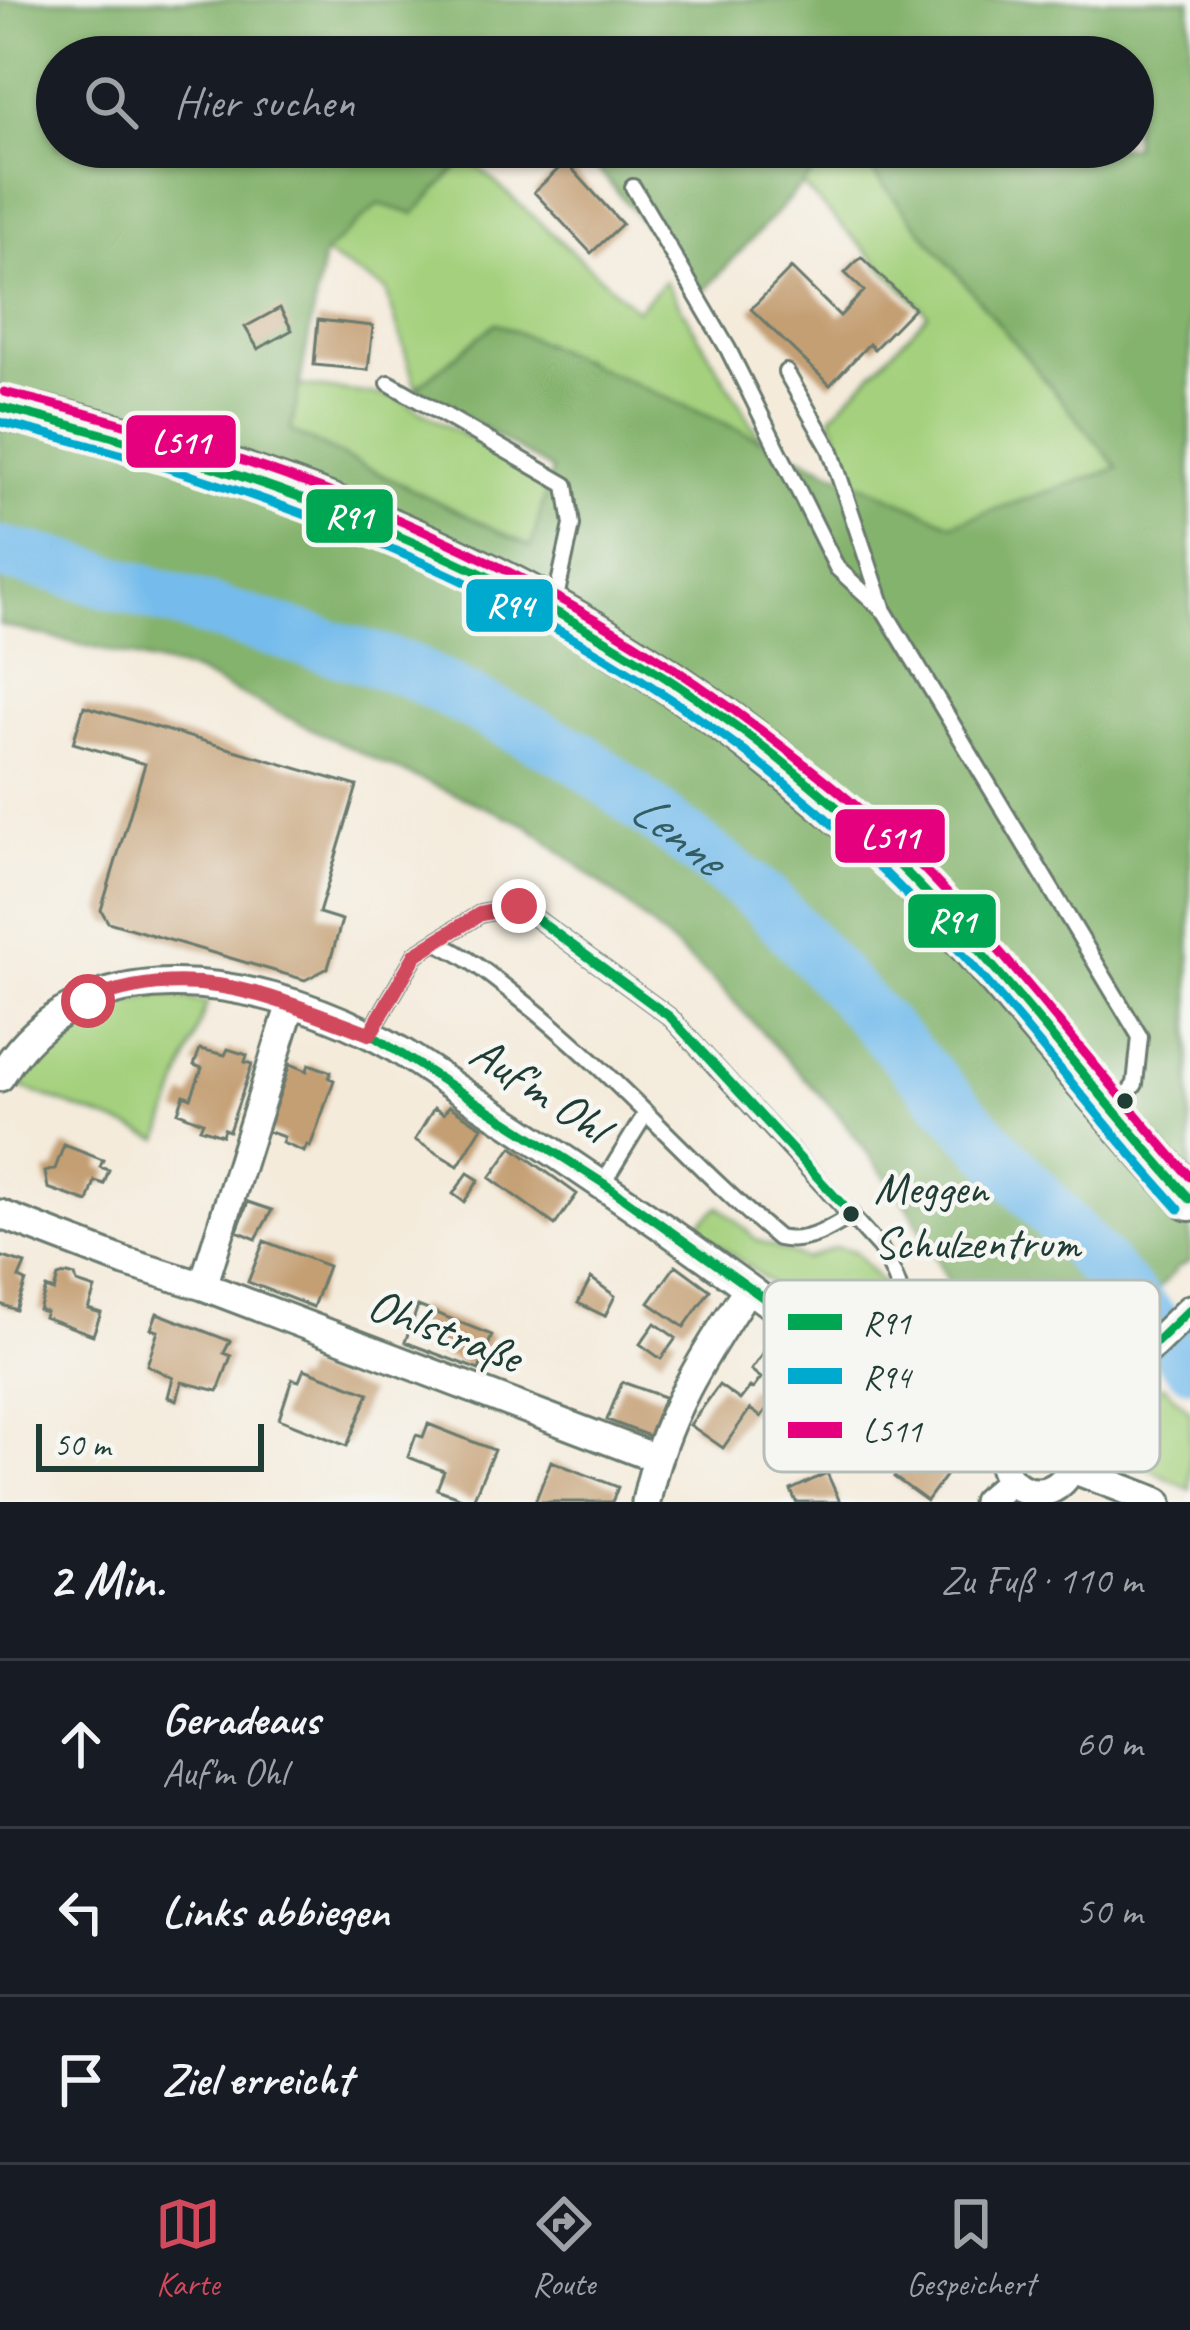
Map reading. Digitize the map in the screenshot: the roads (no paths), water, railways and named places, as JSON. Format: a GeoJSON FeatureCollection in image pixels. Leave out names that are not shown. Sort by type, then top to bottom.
{"type":"FeatureCollection","features":[{"type":"Feature","properties":{"kind":"main road"},"geometry":{"type":"LineString","coordinates":[[0,407],[181,451],[426,544],[554,608],[714,710],[913,880],[1190,1199]]}},
{"type":"Feature","properties":{"kind":"street","name":"Auf'm Ohl"},"geometry":{"type":"LineString","coordinates":[[0,1077],[16,1051],[49,1022],[118,989],[164,980],[199,982],[291,1004],[370,1034],[603,1183],[764,1300]]}},
{"type":"Feature","properties":{"kind":"street"},"geometry":{"type":"LineString","coordinates":[[203,1286],[291,1004]]}},
{"type":"Feature","properties":{"kind":"street","name":"Ohlstraße"},"geometry":{"type":"LineString","coordinates":[[0,1214],[655,1458]]}},
{"type":"Feature","properties":{"kind":"street"},"geometry":{"type":"LineString","coordinates":[[646,1502],[655,1458],[690,1377],[748,1288]]}},
{"type":"Feature","properties":{"kind":"street"},"geometry":{"type":"LineString","coordinates":[[1160,1339],[1190,1309]]}},
{"type":"Feature","properties":{"kind":"street"},"geometry":{"type":"LineString","coordinates":[[1007,1472],[1028,1491],[1039,1492],[1058,1485],[1067,1472]]}},
{"type":"Feature","properties":{"kind":"street"},"geometry":{"type":"LineString","coordinates":[[1080,1472],[1158,1502]]}},
{"type":"Feature","properties":{"kind":"street"},"geometry":{"type":"LineString","coordinates":[[986,1502],[1011,1480]]}},
{"type":"Feature","properties":{"kind":"lane"},"geometry":{"type":"LineString","coordinates":[[633,188],[728,349],[837,568],[885,612]]}},
{"type":"Feature","properties":{"kind":"lane"},"geometry":{"type":"LineString","coordinates":[[786,372],[830,449],[885,612],[1140,1037],[1136,1084],[1113,1114]]}},
{"type":"Feature","properties":{"kind":"lane"},"geometry":{"type":"LineString","coordinates":[[389,383],[566,485],[572,525],[554,608]]}},
{"type":"Feature","properties":{"kind":"lane"},"geometry":{"type":"LineString","coordinates":[[370,1034],[416,954],[480,914],[519,906],[670,1018],[852,1215],[899,1280]]}},
{"type":"Feature","properties":{"kind":"lane"},"geometry":{"type":"LineString","coordinates":[[435,943],[459,952],[573,1040],[714,1184],[778,1238],[813,1237],[852,1215]]}},
{"type":"Feature","properties":{"kind":"lane"},"geometry":{"type":"LineString","coordinates":[[603,1183],[646,1114]]}},
{"type":"Feature","properties":{"kind":"waterway","name":"Lenne"},"geometry":{"type":"LineString","coordinates":[[0,553],[55,565],[408,670],[580,758],[765,900],[1114,1280]]}},
{"type":"Feature","properties":{"kind":"waterway","name":"Lenne"},"geometry":{"type":"LineString","coordinates":[[1160,1330],[1190,1363]]}},
{"type":"Feature","properties":{"kind":"place","name":"Meggen Schulzentrum"},"geometry":{"type":"Point","coordinates":[851,1214]}}]}
